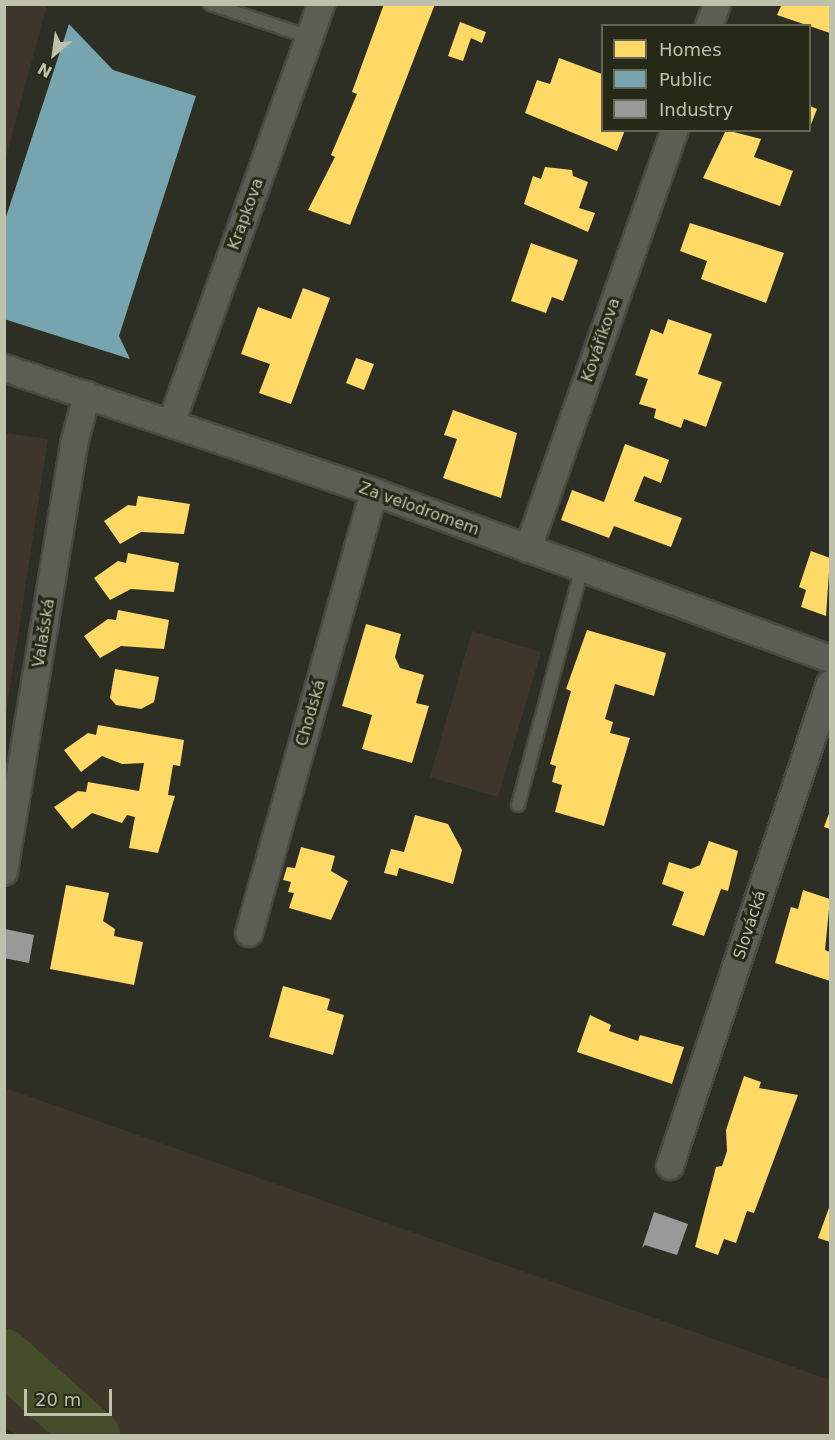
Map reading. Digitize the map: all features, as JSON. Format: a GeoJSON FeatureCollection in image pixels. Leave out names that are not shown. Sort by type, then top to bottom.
{"type":"FeatureCollection","features":[{"type":"Feature","properties":{"kind":"street","name":"Krapkova"},"geometry":{"type":"LineString","coordinates":[[171,424],[321,4]]}},
{"type":"Feature","properties":{"kind":"street"},"geometry":{"type":"LineString","coordinates":[[710,24],[717,4]]}},
{"type":"Feature","properties":{"kind":"street","name":"Kováříkova"},"geometry":{"type":"LineString","coordinates":[[528,549],[674,132]]}},
{"type":"Feature","properties":{"kind":"street","name":"Za velodromem"},"geometry":{"type":"LineString","coordinates":[[4,368],[374,492],[831,659]]}},
{"type":"Feature","properties":{"kind":"street","name":"Valašská"},"geometry":{"type":"LineString","coordinates":[[4,872],[74,444],[87,395]]}},
{"type":"Feature","properties":{"kind":"street","name":"Chodská"},"geometry":{"type":"LineString","coordinates":[[249,933],[374,492]]}},
{"type":"Feature","properties":{"kind":"street","name":"Slovácká"},"geometry":{"type":"LineString","coordinates":[[670,1166],[831,684]]}},
{"type":"Feature","properties":{"kind":"lane"},"geometry":{"type":"LineString","coordinates":[[210,4],[309,38]]}},
{"type":"Feature","properties":{"kind":"lane"},"geometry":{"type":"LineString","coordinates":[[518,805],[582,568]]}},
{"type":"Feature","properties":{"kind":"shaded area"},"geometry":{"type":"Polygon","coordinates":[[[4,5],[47,5],[5,160],[4,5]]]}},
{"type":"Feature","properties":{"kind":"shaded area"},"geometry":{"type":"Polygon","coordinates":[[[4,433],[48,439],[5,720],[4,433]]]}},
{"type":"Feature","properties":{"kind":"shaded area"},"geometry":{"type":"Polygon","coordinates":[[[472,631],[541,652],[498,797],[430,777],[472,631]]]}},
{"type":"Feature","properties":{"kind":"shaded area"},"geometry":{"type":"Polygon","coordinates":[[[5,1088],[830,1380],[830,1435],[17,1435],[4,1427],[5,1088]]]}},
{"type":"Feature","properties":{"kind":"building: Homes"},"geometry":{"type":"Polygon","coordinates":[[[384,4],[435,4],[350,225],[308,210],[335,157],[331,155],[357,94],[352,92],[384,4]]]}},
{"type":"Feature","properties":{"kind":"building: Homes"},"geometry":{"type":"Polygon","coordinates":[[[782,4],[830,4],[830,33],[811,27],[811,24],[804,24],[777,15],[782,4]]]}},
{"type":"Feature","properties":{"kind":"building: Homes"},"geometry":{"type":"Polygon","coordinates":[[[460,22],[486,32],[482,43],[471,38],[463,61],[448,56],[460,22]]]}},
{"type":"Feature","properties":{"kind":"building: Homes"},"geometry":{"type":"Polygon","coordinates":[[[559,58],[601,74],[601,132],[624,132],[617,151],[525,113],[537,80],[550,84],[559,58]]]}},
{"type":"Feature","properties":{"kind":"building: Homes"},"geometry":{"type":"Polygon","coordinates":[[[811,106],[817,109],[811,124],[811,106]]]}},
{"type":"Feature","properties":{"kind":"building: Homes"},"geometry":{"type":"Polygon","coordinates":[[[725,132],[761,139],[754,157],[793,171],[780,206],[703,178],[725,132]]]}},
{"type":"Feature","properties":{"kind":"building: Homes"},"geometry":{"type":"Polygon","coordinates":[[[545,167],[572,170],[573,176],[588,182],[579,208],[595,213],[588,232],[524,204],[533,176],[541,179],[545,167]]]}},
{"type":"Feature","properties":{"kind":"building: Homes"},"geometry":{"type":"Polygon","coordinates":[[[690,223],[784,253],[766,303],[701,279],[707,261],[680,251],[690,223]]]}},
{"type":"Feature","properties":{"kind":"building: Homes"},"geometry":{"type":"Polygon","coordinates":[[[531,243],[578,260],[563,301],[552,297],[546,313],[511,301],[531,243]]]}},
{"type":"Feature","properties":{"kind":"building: Homes"},"geometry":{"type":"Polygon","coordinates":[[[303,288],[330,298],[291,404],[259,393],[270,364],[241,354],[258,307],[291,319],[303,288]]]}},
{"type":"Feature","properties":{"kind":"building: Homes"},"geometry":{"type":"Polygon","coordinates":[[[668,319],[712,334],[698,374],[722,382],[706,427],[684,419],[681,428],[654,418],[656,409],[639,404],[648,379],[635,375],[651,329],[663,334],[668,319]]]}},
{"type":"Feature","properties":{"kind":"building: Homes"},"geometry":{"type":"Polygon","coordinates":[[[356,358],[374,364],[364,390],[346,383],[356,358]]]}},
{"type":"Feature","properties":{"kind":"building: Homes"},"geometry":{"type":"Polygon","coordinates":[[[453,410],[517,433],[501,498],[443,478],[457,439],[444,435],[453,410]]]}},
{"type":"Feature","properties":{"kind":"building: Homes"},"geometry":{"type":"Polygon","coordinates":[[[625,444],[669,460],[661,483],[644,476],[634,501],[682,518],[671,547],[614,526],[609,538],[561,520],[572,490],[604,502],[625,444]]]}},
{"type":"Feature","properties":{"kind":"building: Homes"},"geometry":{"type":"Polygon","coordinates":[[[138,496],[190,504],[184,534],[141,532],[120,544],[104,521],[128,505],[136,506],[138,496]]]}},
{"type":"Feature","properties":{"kind":"building: Homes"},"geometry":{"type":"Polygon","coordinates":[[[811,551],[830,558],[826,616],[801,607],[806,590],[799,587],[811,551]]]}},
{"type":"Feature","properties":{"kind":"building: Homes"},"geometry":{"type":"Polygon","coordinates":[[[128,553],[179,563],[174,592],[131,589],[110,600],[94,578],[118,561],[126,563],[128,553]]]}},
{"type":"Feature","properties":{"kind":"building: Homes"},"geometry":{"type":"Polygon","coordinates":[[[118,610],[169,620],[164,649],[121,646],[100,658],[84,636],[108,619],[116,620],[118,610]]]}},
{"type":"Feature","properties":{"kind":"building: Homes"},"geometry":{"type":"Polygon","coordinates":[[[366,624],[401,634],[395,657],[400,668],[424,675],[416,703],[429,706],[412,763],[362,749],[372,715],[342,706],[366,624]]]}},
{"type":"Feature","properties":{"kind":"building: Homes"},"geometry":{"type":"Polygon","coordinates":[[[587,630],[666,653],[654,696],[615,684],[605,719],[613,722],[610,733],[630,738],[604,826],[555,812],[562,785],[552,782],[556,766],[550,764],[571,691],[566,689],[587,630]]]}},
{"type":"Feature","properties":{"kind":"building: Homes"},"geometry":{"type":"Polygon","coordinates":[[[115,669],[159,677],[154,702],[141,709],[116,705],[110,698],[115,669]]]}},
{"type":"Feature","properties":{"kind":"building: Homes"},"geometry":{"type":"Polygon","coordinates":[[[98,725],[184,740],[180,766],[173,765],[168,795],[175,796],[158,853],[129,848],[135,817],[127,815],[122,823],[92,813],[72,829],[54,807],[78,791],[86,792],[88,782],[139,791],[144,763],[122,764],[102,756],[81,772],[64,750],[88,733],[96,735],[98,725]]]}},
{"type":"Feature","properties":{"kind":"building: Homes"},"geometry":{"type":"Polygon","coordinates":[[[830,811],[830,829],[824,827],[830,811]]]}},
{"type":"Feature","properties":{"kind":"building: Homes"},"geometry":{"type":"Polygon","coordinates":[[[415,815],[448,824],[462,850],[453,884],[399,868],[397,876],[384,873],[391,849],[404,852],[415,815]]]}},
{"type":"Feature","properties":{"kind":"building: Homes"},"geometry":{"type":"Polygon","coordinates":[[[709,841],[738,851],[728,891],[721,889],[704,936],[672,925],[684,892],[662,884],[669,862],[691,869],[700,865],[709,841]]]}},
{"type":"Feature","properties":{"kind":"building: Homes"},"geometry":{"type":"Polygon","coordinates":[[[301,847],[335,856],[331,871],[348,881],[331,920],[289,908],[294,893],[288,892],[291,882],[283,880],[287,867],[295,868],[301,847]]]}},
{"type":"Feature","properties":{"kind":"building: Homes"},"geometry":{"type":"Polygon","coordinates":[[[66,885],[109,893],[103,921],[115,929],[114,936],[143,942],[134,985],[50,969],[66,885]]]}},
{"type":"Feature","properties":{"kind":"building: Homes"},"geometry":{"type":"Polygon","coordinates":[[[803,890],[830,899],[825,950],[830,952],[830,981],[775,963],[791,907],[798,909],[803,890]]]}},
{"type":"Feature","properties":{"kind":"building: Homes"},"geometry":{"type":"Polygon","coordinates":[[[283,986],[330,999],[327,1010],[344,1015],[333,1055],[269,1037],[283,986]]]}},
{"type":"Feature","properties":{"kind":"building: Homes"},"geometry":{"type":"Polygon","coordinates":[[[590,1015],[611,1025],[609,1031],[638,1041],[640,1035],[684,1047],[672,1084],[577,1052],[590,1015]]]}},
{"type":"Feature","properties":{"kind":"building: Homes"},"geometry":{"type":"Polygon","coordinates":[[[744,1076],[761,1082],[759,1088],[798,1095],[754,1213],[747,1211],[736,1243],[724,1239],[718,1255],[695,1247],[716,1167],[722,1166],[727,1151],[726,1130],[744,1076]]]}},
{"type":"Feature","properties":{"kind":"building: Homes"},"geometry":{"type":"Polygon","coordinates":[[[830,1205],[830,1242],[818,1238],[830,1205]]]}},
{"type":"Feature","properties":{"kind":"building: Public"},"geometry":{"type":"Polygon","coordinates":[[[69,24],[113,70],[196,96],[119,336],[130,359],[4,319],[4,223],[69,24]]]}},
{"type":"Feature","properties":{"kind":"building: Industry"},"geometry":{"type":"Polygon","coordinates":[[[5,929],[34,935],[29,963],[4,958],[5,929]]]}},
{"type":"Feature","properties":{"kind":"building: Industry"},"geometry":{"type":"Polygon","coordinates":[[[654,1212],[688,1224],[677,1255],[645,1245],[642,1248],[654,1212]]]}},
{"type":"Feature","properties":{"kind":"waterway"},"geometry":{"type":"LineString","coordinates":[[4,1356],[93,1436]]}}]}
